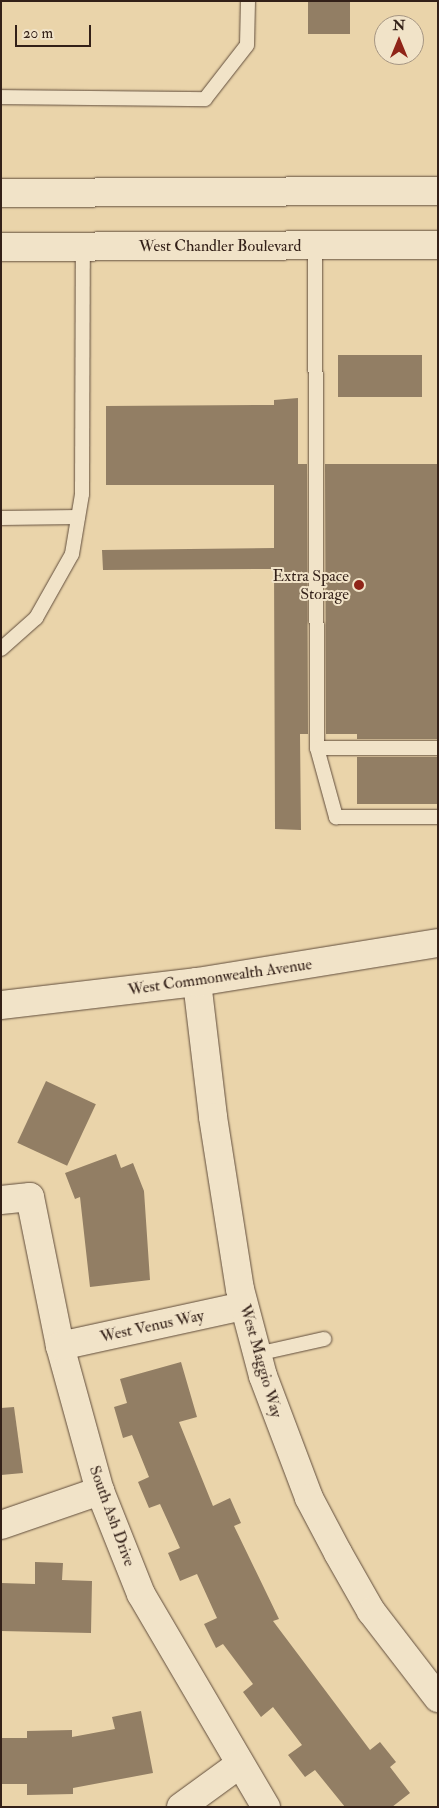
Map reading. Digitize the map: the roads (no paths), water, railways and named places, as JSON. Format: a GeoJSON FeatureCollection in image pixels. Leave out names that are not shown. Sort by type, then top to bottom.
{"type":"FeatureCollection","features":[{"type":"Feature","properties":{"kind":"street"},"geometry":{"type":"LineString","coordinates":[[1,193],[438,191]]}},
{"type":"Feature","properties":{"kind":"street","name":"West Chandler Boulevard"},"geometry":{"type":"LineString","coordinates":[[1,247],[438,244]]}},
{"type":"Feature","properties":{"kind":"street","name":"West Commonwealth Avenue"},"geometry":{"type":"LineString","coordinates":[[1,1005],[197,982],[438,943]]}},
{"type":"Feature","properties":{"kind":"street","name":"West Maggio Way"},"geometry":{"type":"LineString","coordinates":[[197,982],[212,1117],[243,1306],[257,1354],[309,1498],[372,1610],[438,1698]]}},
{"type":"Feature","properties":{"kind":"street","name":"South Ash Drive"},"geometry":{"type":"LineString","coordinates":[[1,1200],[30,1197],[60,1346],[100,1491],[141,1594],[266,1807]]}},
{"type":"Feature","properties":{"kind":"street","name":"West Venus Way"},"geometry":{"type":"LineString","coordinates":[[60,1346],[243,1306]]}},
{"type":"Feature","properties":{"kind":"street"},"geometry":{"type":"LineString","coordinates":[[1,1525],[100,1491]]}},
{"type":"Feature","properties":{"kind":"street"},"geometry":{"type":"LineString","coordinates":[[181,1807],[240,1764]]}},
{"type":"Feature","properties":{"kind":"lane"},"geometry":{"type":"LineString","coordinates":[[1,97],[205,99],[247,45],[248,1]]}},
{"type":"Feature","properties":{"kind":"lane"},"geometry":{"type":"LineString","coordinates":[[315,246],[317,748],[336,817],[438,817]]}},
{"type":"Feature","properties":{"kind":"lane"},"geometry":{"type":"LineString","coordinates":[[1,649],[36,618],[72,554],[78,517],[83,247]]}},
{"type":"Feature","properties":{"kind":"lane"},"geometry":{"type":"LineString","coordinates":[[1,518],[78,517]]}},
{"type":"Feature","properties":{"kind":"lane"},"geometry":{"type":"LineString","coordinates":[[317,748],[438,748]]}},
{"type":"Feature","properties":{"kind":"lane"},"geometry":{"type":"LineString","coordinates":[[257,1354],[324,1339]]}},
{"type":"Feature","properties":{"kind":"place","name":"Extra Space Storage"},"geometry":{"type":"Point","coordinates":[359,585]}}]}
